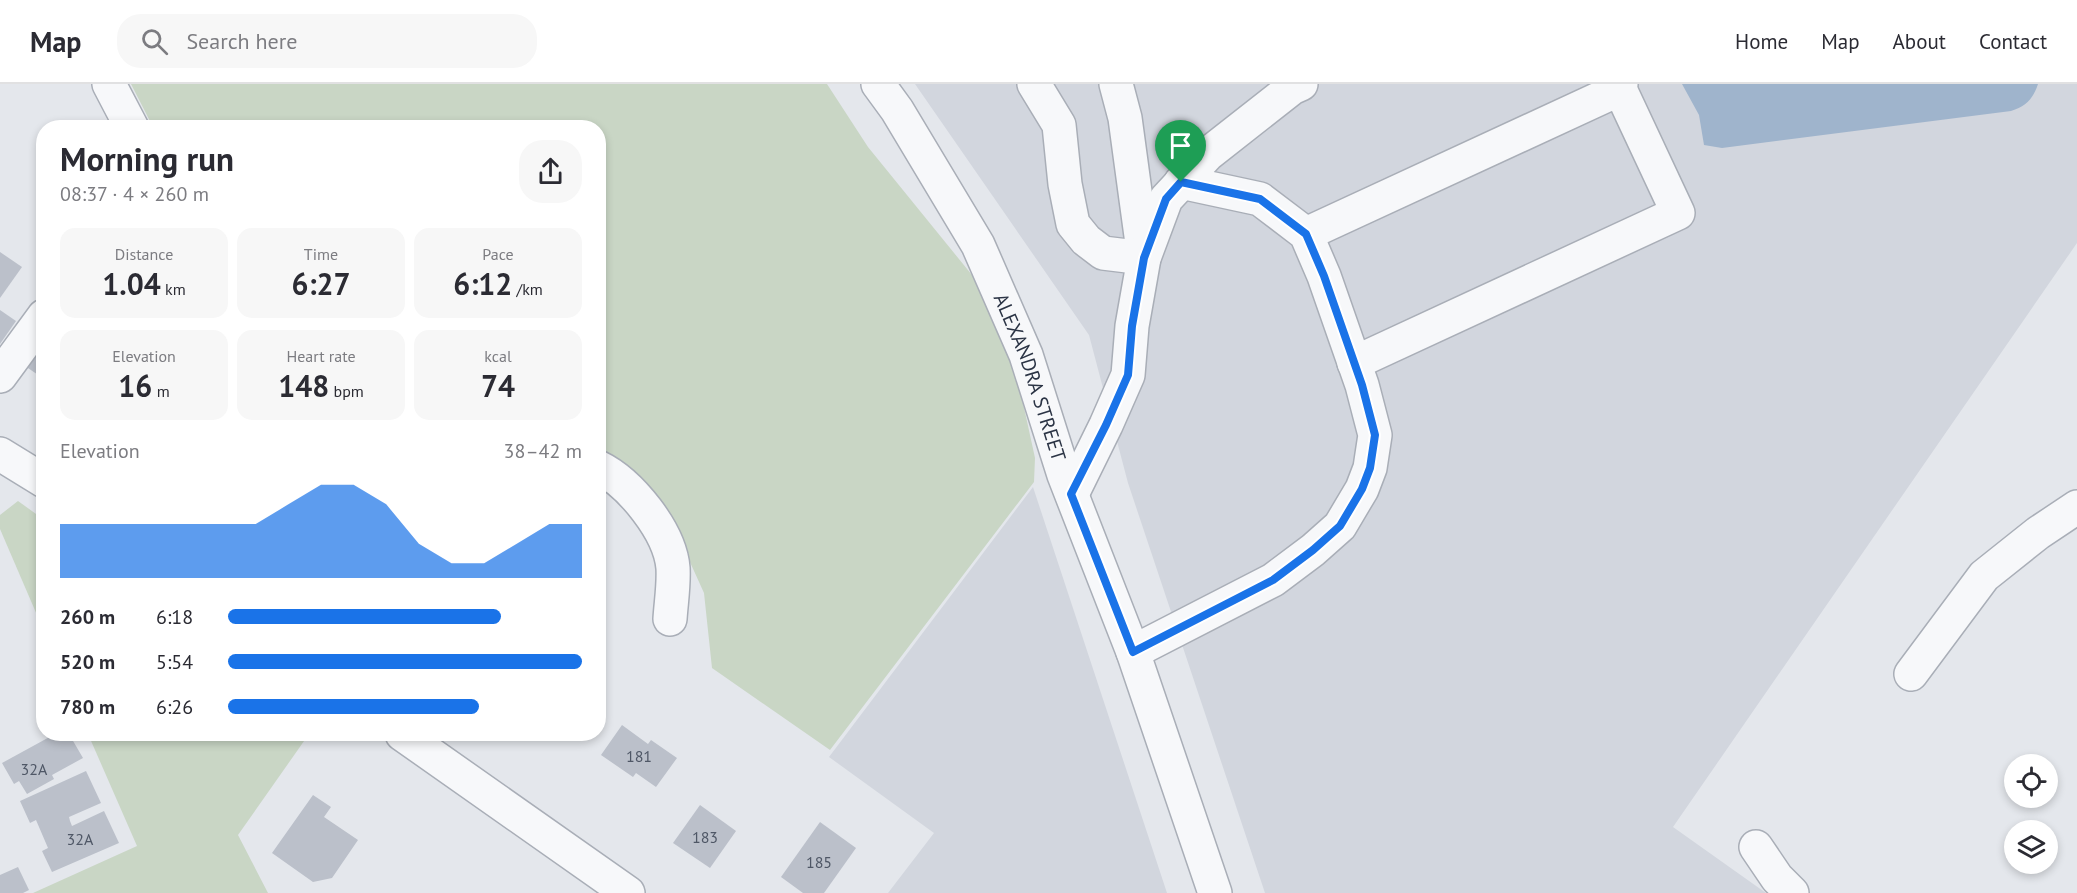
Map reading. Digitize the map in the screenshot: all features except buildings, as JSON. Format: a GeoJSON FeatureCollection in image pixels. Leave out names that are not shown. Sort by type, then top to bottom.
{"type":"FeatureCollection","features":[{"type":"Feature","properties":{"kind":"street"},"geometry":{"type":"LineString","coordinates":[[109,84],[128,120]]}},
{"type":"Feature","properties":{"kind":"street","name":"ALEXANDRA STREET"},"geometry":{"type":"LineString","coordinates":[[878,84],[897,110],[978,245],[1026,355],[1071,494],[1133,652],[1215,893]]}},
{"type":"Feature","properties":{"kind":"street"},"geometry":{"type":"LineString","coordinates":[[1034,84],[1059,124],[1065,184],[1073,224],[1086,240],[1103,253],[1144,258]]}},
{"type":"Feature","properties":{"kind":"street"},"geometry":{"type":"LineString","coordinates":[[1116,84],[1125,118],[1144,258]]}},
{"type":"Feature","properties":{"kind":"street"},"geometry":{"type":"LineString","coordinates":[[1071,494],[1128,375],[1132,326],[1144,258],[1166,199],[1208,154],[1300,84]]}},
{"type":"Feature","properties":{"kind":"street"},"geometry":{"type":"LineString","coordinates":[[1306,234],[1621,87],[1678,213],[1354,363]]}},
{"type":"Feature","properties":{"kind":"street"},"geometry":{"type":"LineString","coordinates":[[1133,652],[1273,580],[1340,526],[1362,489],[1370,468],[1375,435],[1354,363],[1324,276],[1306,234],[1260,199],[1181,182]]}},
{"type":"Feature","properties":{"kind":"street"},"geometry":{"type":"LineString","coordinates":[[0,376],[36,327]]}},
{"type":"Feature","properties":{"kind":"street"},"geometry":{"type":"LineString","coordinates":[[0,447],[36,475]]}},
{"type":"Feature","properties":{"kind":"street"},"geometry":{"type":"LineString","coordinates":[[0,454],[36,476]]}},
{"type":"Feature","properties":{"kind":"street"},"geometry":{"type":"LineString","coordinates":[[606,473],[621,483],[654,518],[663,534],[673,568],[670,619]]}},
{"type":"Feature","properties":{"kind":"street"},"geometry":{"type":"LineString","coordinates":[[1911,674],[1984,576],[2038,533],[2077,507]]}},
{"type":"Feature","properties":{"kind":"street"},"geometry":{"type":"LineString","coordinates":[[412,741],[628,893]]}},
{"type":"Feature","properties":{"kind":"street"},"geometry":{"type":"LineString","coordinates":[[1756,847],[1777,878],[1792,893]]}},
{"type":"Feature","properties":{"kind":"shaded area"},"geometry":{"type":"Polygon","coordinates":[[[915,84],[2077,84],[2077,243],[1673,827],[1766,893],[1265,893],[1128,483],[1089,335],[915,84]]]}},
{"type":"Feature","properties":{"kind":"shaded area"},"geometry":{"type":"Polygon","coordinates":[[[1033,487],[1167,893],[888,893],[934,833],[829,757],[1033,487]]]}},
{"type":"Feature","properties":{"kind":"green space"},"geometry":{"type":"Polygon","coordinates":[[[131,84],[827,84],[868,147],[976,280],[1018,380],[1035,458],[1034,482],[830,750],[712,668],[704,593],[680,540],[606,467],[606,120],[149,120],[131,84]]]}},
{"type":"Feature","properties":{"kind":"green space"},"geometry":{"type":"Polygon","coordinates":[[[18,501],[36,514],[36,613],[0,529],[0,515],[18,501]]]}},
{"type":"Feature","properties":{"kind":"green space"},"geometry":{"type":"Polygon","coordinates":[[[91,741],[304,741],[238,835],[268,893],[33,893],[137,846],[91,741]]]}},
{"type":"Feature","properties":{"kind":"water"},"geometry":{"type":"Polygon","coordinates":[[[1682,84],[2038,84],[2028,101],[2011,111],[1722,148],[1704,145],[1699,115],[1682,84]]]}},
{"type":"Feature","properties":{"kind":"route"},"geometry":{"type":"LineString","coordinates":[[1181,182],[1260,199],[1306,234],[1324,276],[1362,385],[1375,435],[1370,468],[1362,489],[1340,526],[1273,580],[1133,652],[1071,494],[1128,375],[1132,326],[1144,258],[1166,199],[1181,182]]}}]}
